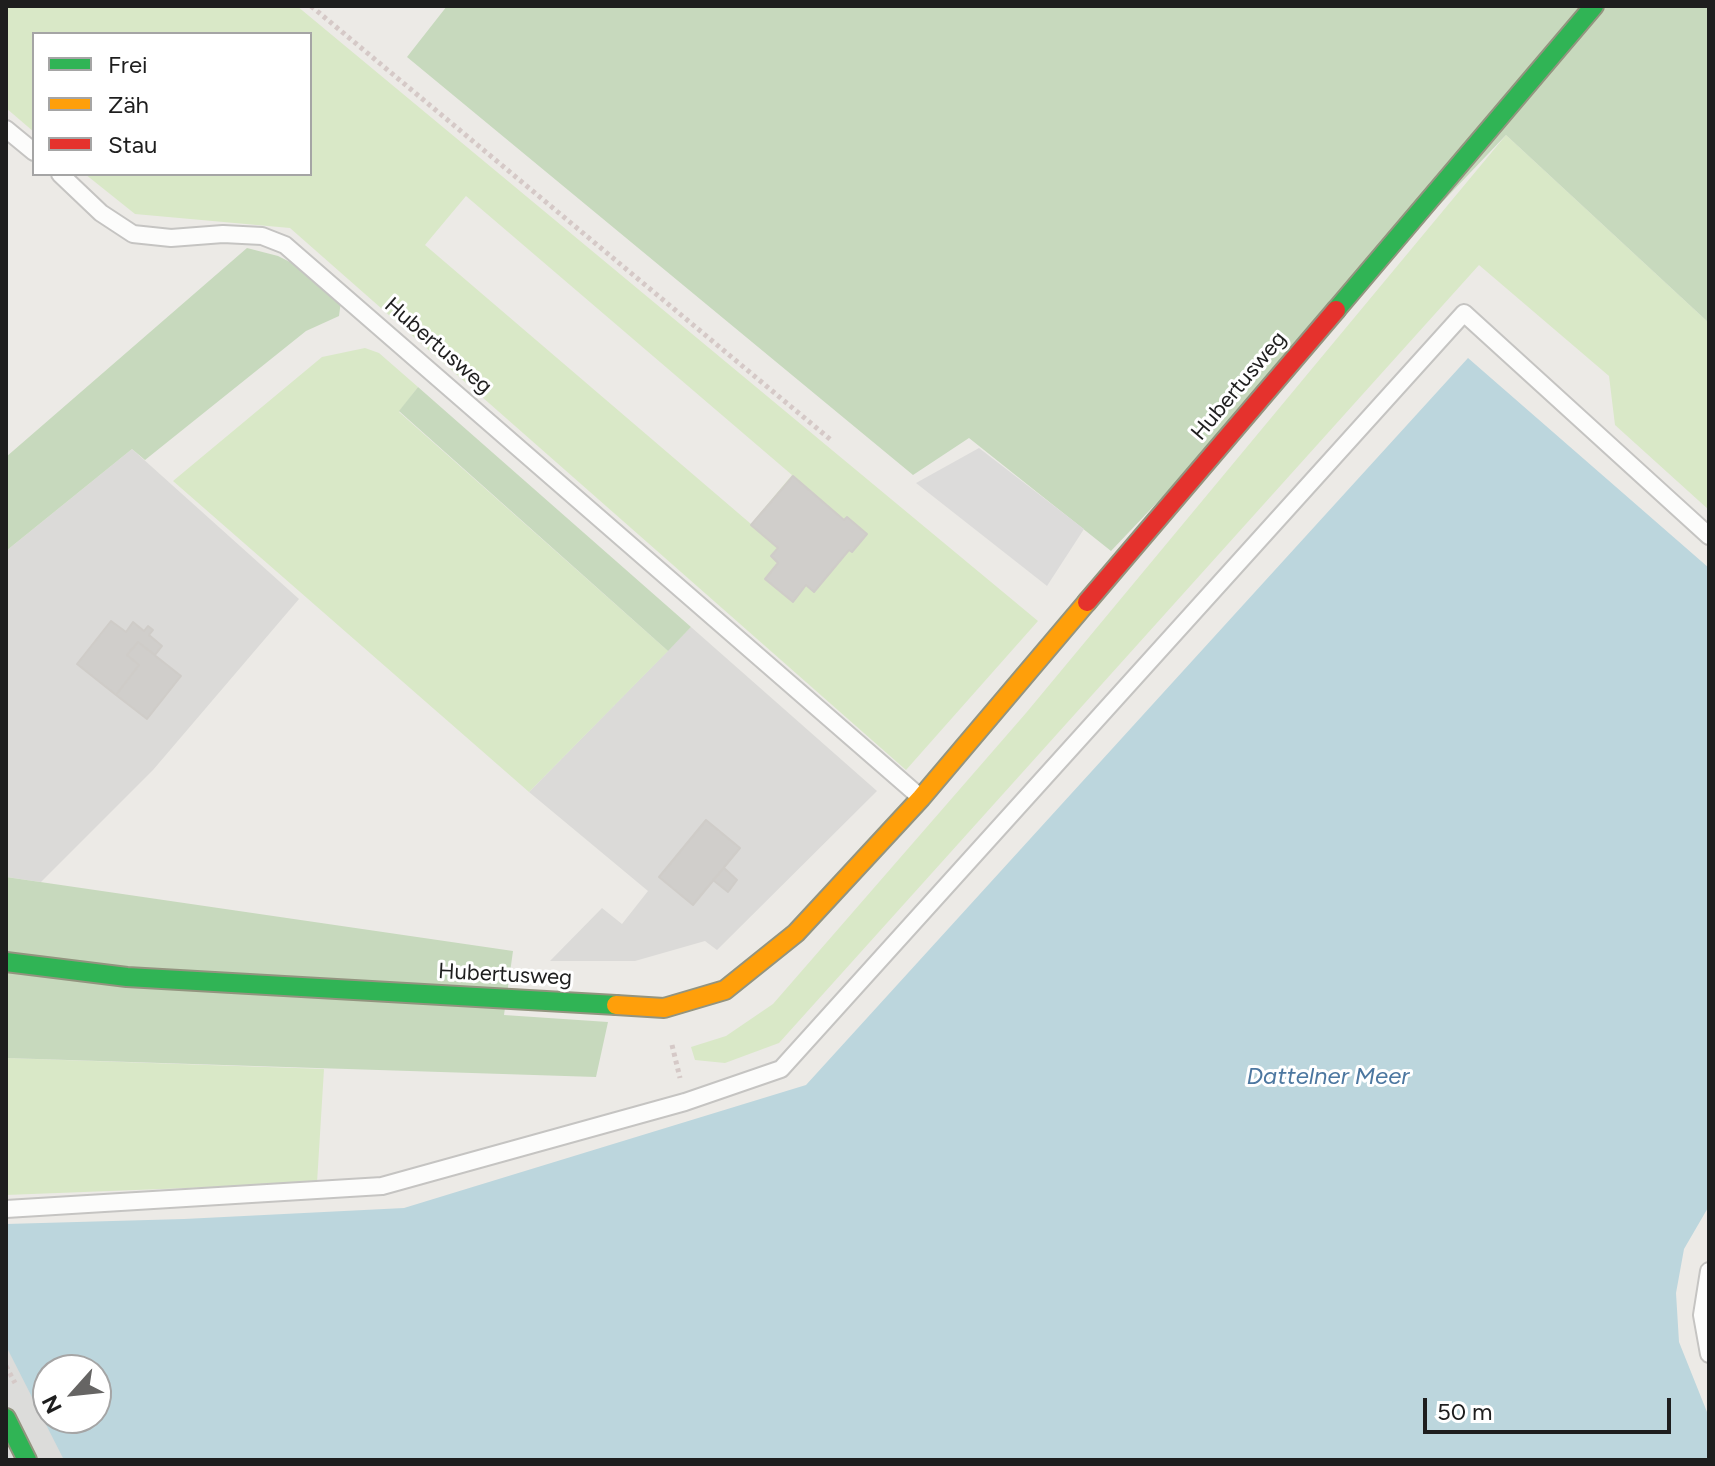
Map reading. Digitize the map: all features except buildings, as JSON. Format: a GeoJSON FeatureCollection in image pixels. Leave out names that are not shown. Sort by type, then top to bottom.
{"type":"FeatureCollection","features":[{"type":"Feature","properties":{"kind":"street","name":"Hubertusweg"},"geometry":{"type":"LineString","coordinates":[[6,962],[127,977],[664,1008],[725,990],[796,933],[921,798],[1594,6]]}},
{"type":"Feature","properties":{"kind":"street"},"geometry":{"type":"LineString","coordinates":[[6,1418],[27,1460]]}},
{"type":"Feature","properties":{"kind":"lane"},"geometry":{"type":"LineString","coordinates":[[6,129],[32,150]]}},
{"type":"Feature","properties":{"kind":"lane","name":"Hubertusweg"},"geometry":{"type":"LineString","coordinates":[[62,176],[101,213],[133,234],[171,238],[223,234],[262,236],[285,245],[921,798]]}},
{"type":"Feature","properties":{"kind":"lane"},"geometry":{"type":"LineString","coordinates":[[6,1209],[382,1186],[685,1102],[781,1069],[1464,313],[1709,536]]}},
{"type":"Feature","properties":{"kind":"lane"},"geometry":{"type":"LineString","coordinates":[[1709,1271],[1702,1315],[1709,1354]]}},
{"type":"Feature","properties":{"kind":"path"},"geometry":{"type":"LineString","coordinates":[[311,6],[831,440]]}},
{"type":"Feature","properties":{"kind":"path"},"geometry":{"type":"LineString","coordinates":[[664,1008],[685,1102]]}},
{"type":"Feature","properties":{"kind":"shaded area"},"geometry":{"type":"Polygon","coordinates":[[[979,448],[1084,529],[1047,586],[916,483],[979,448]]]}},
{"type":"Feature","properties":{"kind":"shaded area"},"geometry":{"type":"Polygon","coordinates":[[[132,449],[299,599],[153,770],[41,882],[6,877],[6,551],[132,449]]]}},
{"type":"Feature","properties":{"kind":"shaded area"},"geometry":{"type":"Polygon","coordinates":[[[691,627],[877,791],[717,950],[705,941],[635,961],[550,961],[602,908],[622,924],[648,891],[529,792],[691,627]]]}},
{"type":"Feature","properties":{"kind":"green space"},"geometry":{"type":"Polygon","coordinates":[[[6,6],[297,6],[1038,621],[906,770],[290,228],[135,214],[88,176],[312,176],[312,32],[32,32],[32,130],[6,108],[6,6]],[[466,196],[425,245],[751,524],[792,475],[466,196]]]}},
{"type":"Feature","properties":{"kind":"green space"},"geometry":{"type":"Polygon","coordinates":[[[447,6],[1709,6],[1709,323],[1506,135],[1111,551],[969,438],[913,475],[407,57],[447,6]]]}},
{"type":"Feature","properties":{"kind":"green space"},"geometry":{"type":"Polygon","coordinates":[[[1506,135],[1709,323],[1709,510],[1615,425],[1609,376],[1479,265],[779,1043],[725,1063],[695,1060],[691,1047],[726,1036],[773,1004],[1026,713],[1506,135]]]}},
{"type":"Feature","properties":{"kind":"green space"},"geometry":{"type":"Polygon","coordinates":[[[247,248],[278,256],[308,271],[341,301],[339,316],[306,331],[145,460],[132,449],[6,551],[6,457],[247,248]]]}},
{"type":"Feature","properties":{"kind":"green space"},"geometry":{"type":"Polygon","coordinates":[[[365,348],[379,353],[418,387],[399,412],[668,651],[529,792],[173,481],[322,357],[365,348]]]}},
{"type":"Feature","properties":{"kind":"green space"},"geometry":{"type":"Polygon","coordinates":[[[418,387],[691,627],[668,651],[399,411],[418,387]]]}},
{"type":"Feature","properties":{"kind":"green space"},"geometry":{"type":"Polygon","coordinates":[[[6,877],[513,951],[504,1015],[608,1022],[596,1077],[6,1058],[6,877]]]}},
{"type":"Feature","properties":{"kind":"green space"},"geometry":{"type":"Polygon","coordinates":[[[6,1058],[324,1069],[317,1183],[6,1195],[6,1058]]]}},
{"type":"Feature","properties":{"kind":"water","name":"Dattelner Meer"},"geometry":{"type":"Polygon","coordinates":[[[1468,358],[1709,568],[1709,1206],[1684,1249],[1676,1293],[1679,1342],[1709,1417],[1709,1460],[6,1460],[6,1224],[404,1208],[806,1085],[1468,358]]]}},
{"type":"Feature","properties":{"kind":"pier"},"geometry":{"type":"Polygon","coordinates":[[[6,1346],[32,1397],[32,1434],[51,1434],[64,1460],[6,1460],[6,1346]]]}},
{"type":"Feature","properties":{"kind":"traffic: fast"},"geometry":{"type":"LineString","coordinates":[[1336,310],[1594,6]]}},
{"type":"Feature","properties":{"kind":"traffic: fast"},"geometry":{"type":"LineString","coordinates":[[6,962],[127,977],[616,1005]]}},
{"type":"Feature","properties":{"kind":"traffic: fast"},"geometry":{"type":"LineString","coordinates":[[6,1418],[27,1460]]}},
{"type":"Feature","properties":{"kind":"traffic: slow"},"geometry":{"type":"LineString","coordinates":[[616,1005],[664,1008],[725,990],[796,933],[921,798],[1087,602]]}},
{"type":"Feature","properties":{"kind":"traffic: jam"},"geometry":{"type":"LineString","coordinates":[[1087,602],[1336,310]]}}]}
